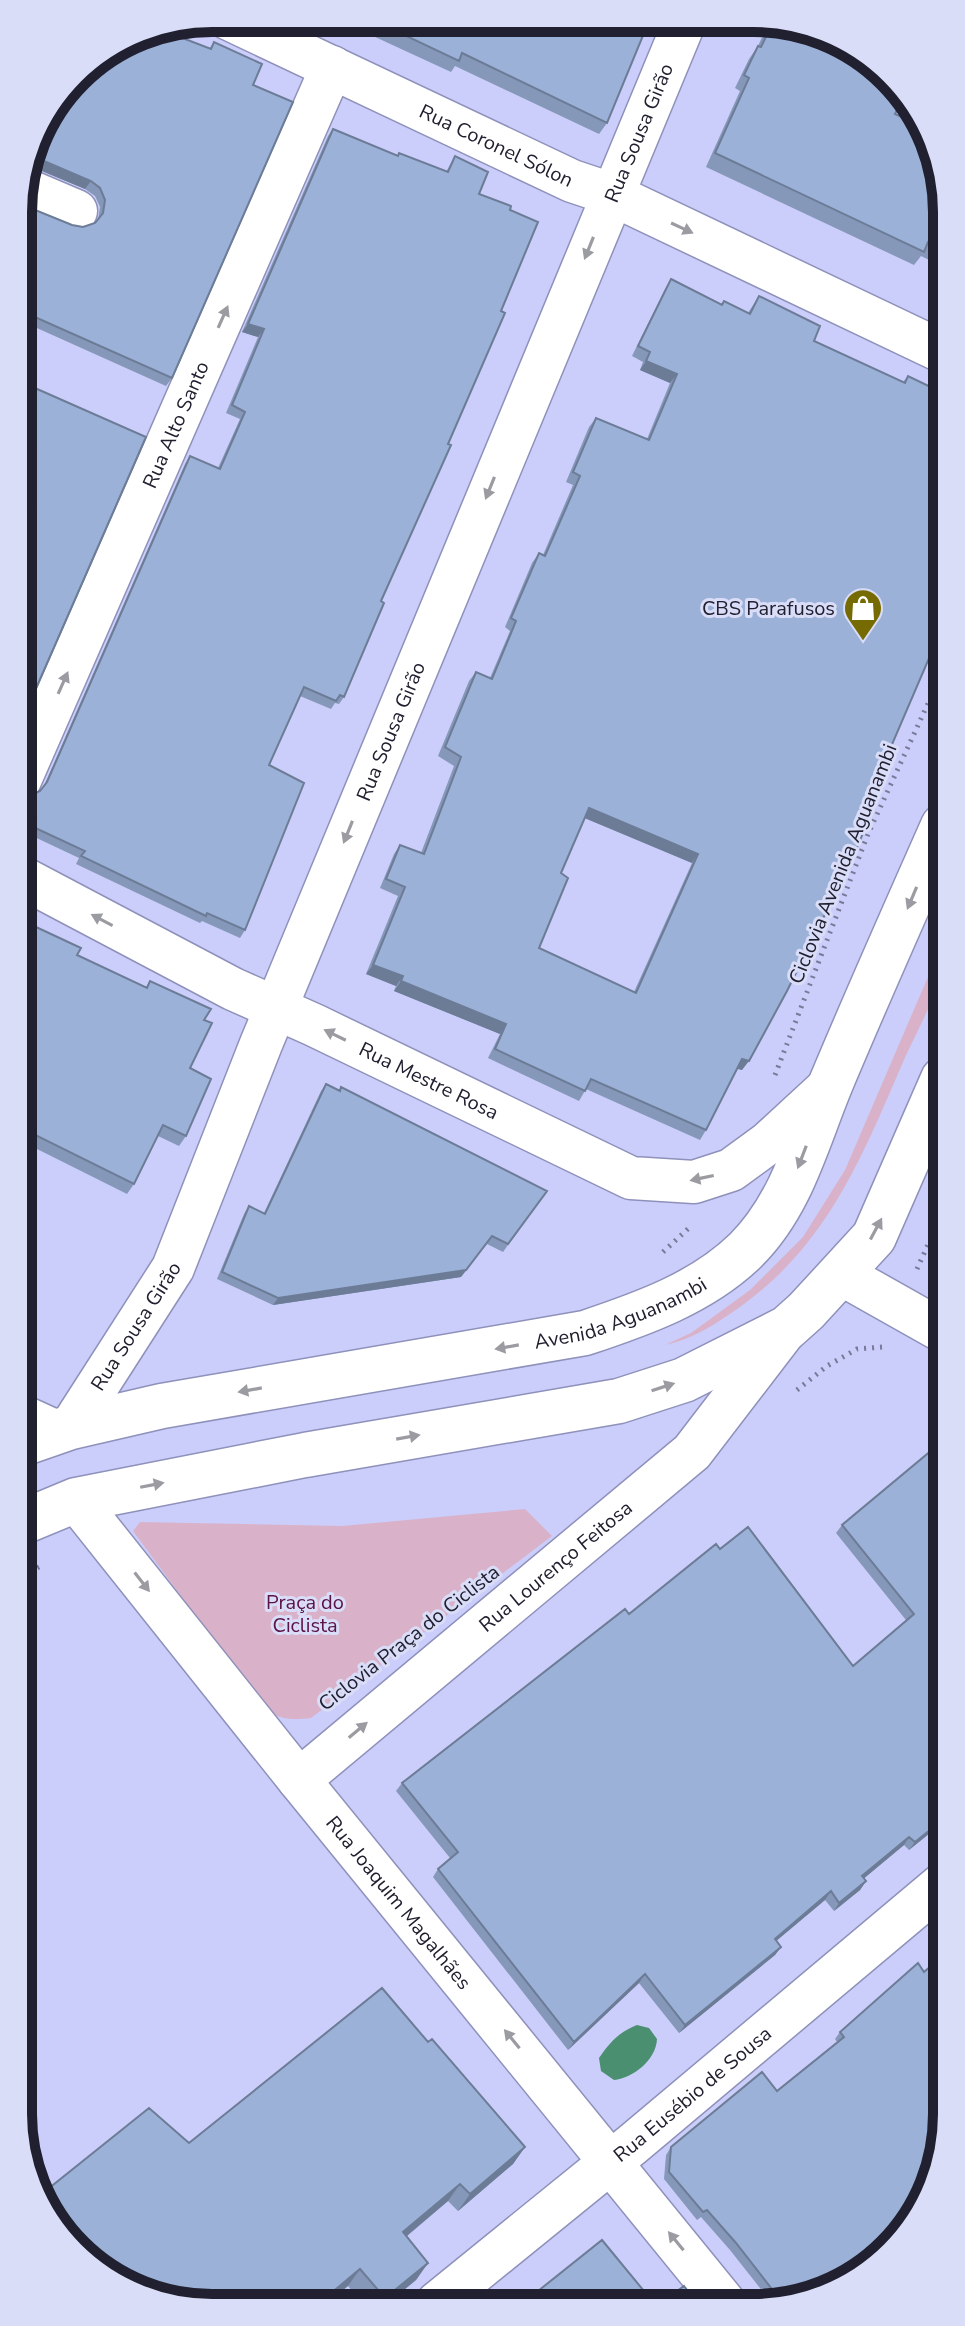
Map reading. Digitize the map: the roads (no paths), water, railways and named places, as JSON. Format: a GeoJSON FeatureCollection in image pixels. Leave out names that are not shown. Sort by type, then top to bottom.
{"type":"FeatureCollection","features":[{"type":"Feature","properties":{"kind":"main road","name":"Avenida Aguanambi"},"geometry":{"type":"LineString","coordinates":[[43,1430],[162,1406],[585,1333],[644,1314],[704,1283],[746,1249],[786,1198],[831,1085],[933,849]]}},
{"type":"Feature","properties":{"kind":"main road"},"geometry":{"type":"LineString","coordinates":[[32,1518],[76,1500],[305,1455],[619,1401],[684,1380],[787,1328],[841,1274],[874,1237],[933,1102]]}},
{"type":"Feature","properties":{"kind":"street","name":"Rua Coronel Sólon"},"geometry":{"type":"LineString","coordinates":[[267,32],[332,67],[572,181],[611,194],[933,347]]}},
{"type":"Feature","properties":{"kind":"street","name":"Rua Sousa Girão"},"geometry":{"type":"LineString","coordinates":[[43,1430],[173,1268],[277,1007],[680,32]]}},
{"type":"Feature","properties":{"kind":"street","name":"Rua Alto Santo"},"geometry":{"type":"LineString","coordinates":[[32,753],[332,67]]}},
{"type":"Feature","properties":{"kind":"street"},"geometry":{"type":"LineString","coordinates":[[33,193],[76,211]]}},
{"type":"Feature","properties":{"kind":"street","name":"Rua Mestre Rosa"},"geometry":{"type":"LineString","coordinates":[[32,883],[233,989],[277,1007],[631,1178],[694,1182],[731,1170],[768,1143],[831,1085]]}},
{"type":"Feature","properties":{"kind":"street"},"geometry":{"type":"LineString","coordinates":[[841,1274],[933,1326]]}},
{"type":"Feature","properties":{"kind":"street","name":"Rua Lourenço Feitosa"},"geometry":{"type":"LineString","coordinates":[[299,1780],[692,1452],[787,1328]]}},
{"type":"Feature","properties":{"kind":"street","name":"Rua Joaquim Magalhães"},"geometry":{"type":"LineString","coordinates":[[76,1500],[299,1780],[718,2294]]}},
{"type":"Feature","properties":{"kind":"street","name":"Rua Eusébio de Sousa"},"geometry":{"type":"LineString","coordinates":[[448,2294],[933,1892]]}},
{"type":"Feature","properties":{"kind":"place","name":"CBS Parafusos"},"geometry":{"type":"Point","coordinates":[863,642]}},
{"type":"Feature","properties":{"kind":"park label","name":"Praça do Ciclista"},"geometry":{"type":"Point","coordinates":[305,1614]}}]}
